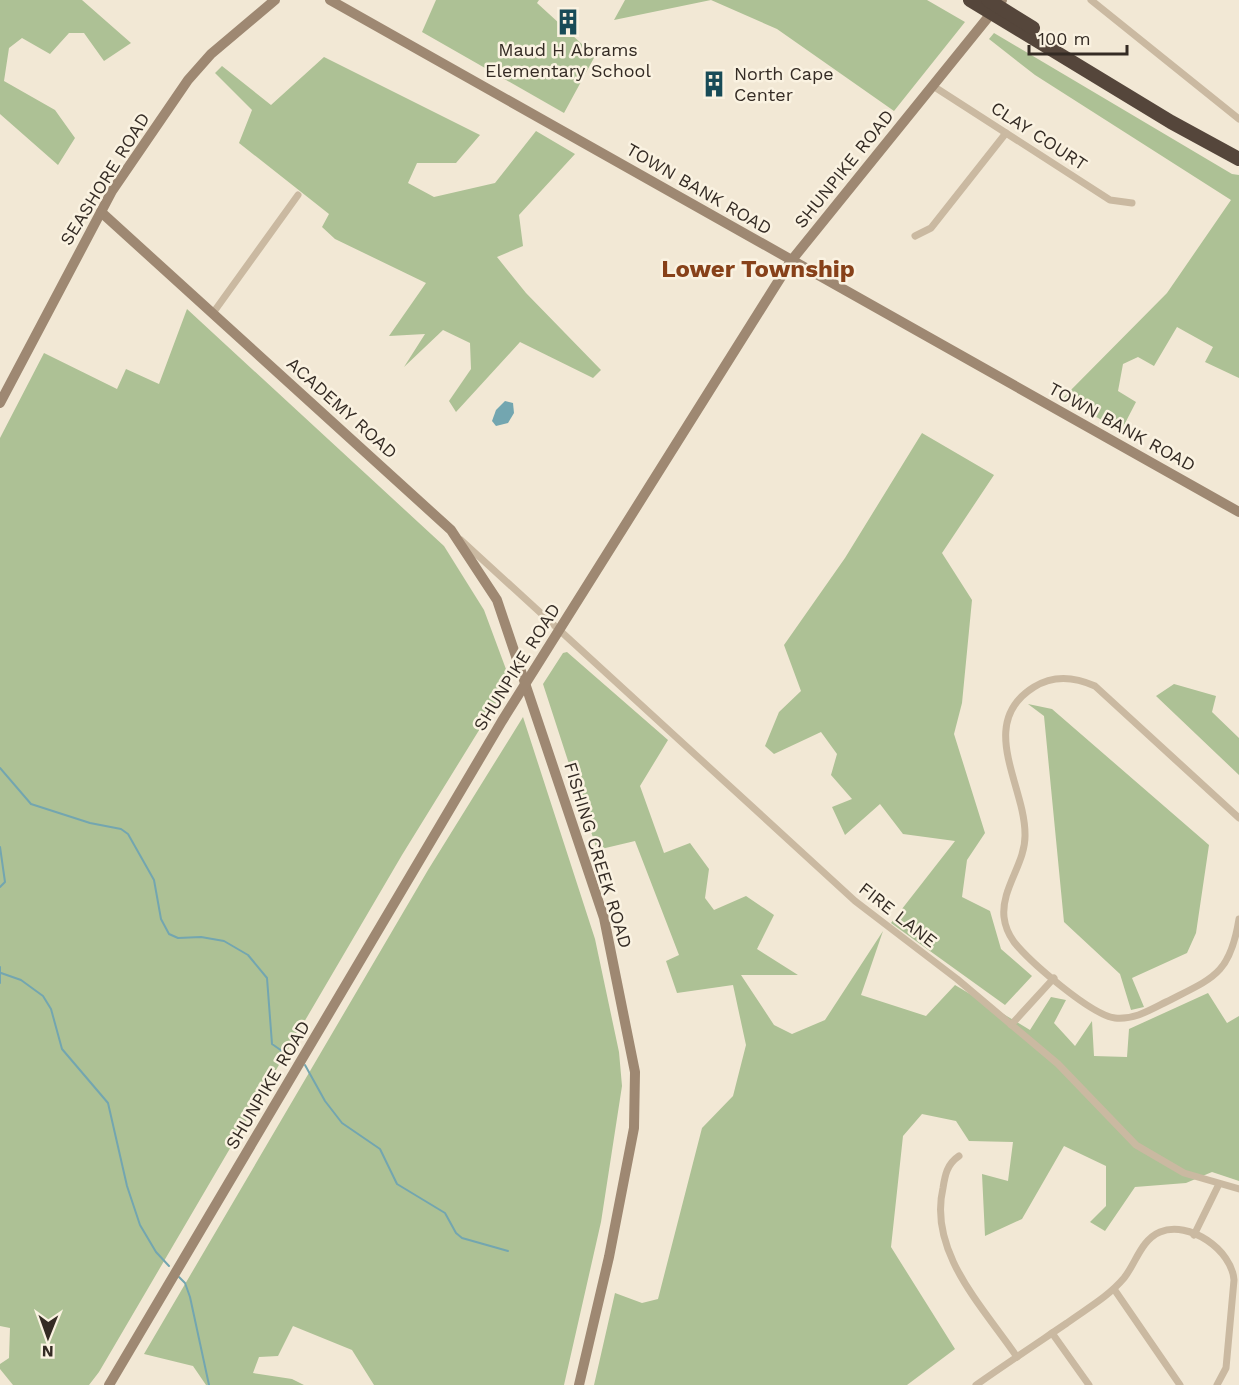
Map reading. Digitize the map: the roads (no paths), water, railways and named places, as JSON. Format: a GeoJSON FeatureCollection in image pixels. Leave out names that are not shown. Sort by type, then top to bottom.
{"type":"FeatureCollection","features":[{"type":"Feature","properties":{"kind":"highway"},"geometry":{"type":"LineString","coordinates":[[970,0],[995,5],[1171,122],[1239,159]]}},
{"type":"Feature","properties":{"kind":"street","name":"SEASHORE ROAD"},"geometry":{"type":"LineString","coordinates":[[0,403],[100,212],[188,80],[211,54],[275,0]]}},
{"type":"Feature","properties":{"kind":"street","name":"TOWN BANK ROAD"},"geometry":{"type":"LineString","coordinates":[[330,0],[1239,512]]}},
{"type":"Feature","properties":{"kind":"street"},"geometry":{"type":"LineString","coordinates":[[1091,0],[1239,119]]}},
{"type":"Feature","properties":{"kind":"street","name":"SHUNPIKE ROAD"},"geometry":{"type":"LineString","coordinates":[[109,1385],[526,682],[791,261],[933,86],[995,5]]}},
{"type":"Feature","properties":{"kind":"street","name":"CLAY COURT"},"geometry":{"type":"LineString","coordinates":[[933,86],[1110,200],[1131,203]]}},
{"type":"Feature","properties":{"kind":"street"},"geometry":{"type":"LineString","coordinates":[[915,236],[931,228],[1006,133]]}},
{"type":"Feature","properties":{"kind":"street"},"geometry":{"type":"LineString","coordinates":[[213,313],[298,195]]}},
{"type":"Feature","properties":{"kind":"street","name":"ACADEMY ROAD"},"geometry":{"type":"LineString","coordinates":[[100,212],[559,630]]}},
{"type":"Feature","properties":{"kind":"street","name":"FISHING CREEK ROAD"},"geometry":{"type":"LineString","coordinates":[[451,530],[497,600],[526,682],[604,918],[635,1072],[634,1128],[609,1257],[579,1385]]}},
{"type":"Feature","properties":{"kind":"street","name":"FIRE LANE"},"geometry":{"type":"LineString","coordinates":[[559,630],[855,901],[957,979],[1058,1064],[1137,1145],[1168,1165],[1239,1189]]}},
{"type":"Feature","properties":{"kind":"street"},"geometry":{"type":"LineString","coordinates":[[1239,818],[1095,686],[1064,678],[1045,681],[1028,691],[1014,706],[1005,733],[1007,753],[1026,834],[1022,855],[1006,899],[1004,917],[1014,941],[1095,1012],[1114,1018],[1142,1014],[1216,974],[1232,951],[1239,919]]}},
{"type":"Feature","properties":{"kind":"street"},"geometry":{"type":"LineString","coordinates":[[1011,1025],[1054,978]]}},
{"type":"Feature","properties":{"kind":"street"},"geometry":{"type":"LineString","coordinates":[[959,1156],[947,1170],[941,1196],[939,1214],[943,1239],[952,1261],[1017,1357]]}},
{"type":"Feature","properties":{"kind":"street"},"geometry":{"type":"LineString","coordinates":[[1194,1235],[1219,1184]]}},
{"type":"Feature","properties":{"kind":"street"},"geometry":{"type":"LineString","coordinates":[[980,1384],[1114,1289],[1153,1236],[1175,1229],[1194,1235],[1224,1253],[1233,1273],[1226,1368],[1217,1385]]}},
{"type":"Feature","properties":{"kind":"street"},"geometry":{"type":"LineString","coordinates":[[1114,1289],[1180,1385]]}},
{"type":"Feature","properties":{"kind":"street"},"geometry":{"type":"LineString","coordinates":[[1052,1333],[1089,1385]]}},
{"type":"Feature","properties":{"kind":"water"},"geometry":{"type":"Polygon","coordinates":[[[505,401],[513,403],[514,413],[508,423],[496,426],[492,421],[496,410],[505,401]]]}},
{"type":"Feature","properties":{"kind":"waterway"},"geometry":{"type":"LineString","coordinates":[[0,768],[31,804],[90,823],[121,829],[128,834],[154,880],[161,919],[169,934],[178,938],[201,937],[224,941],[248,955],[267,978],[272,1044],[282,1051],[292,1053]]}},
{"type":"Feature","properties":{"kind":"waterway"},"geometry":{"type":"LineString","coordinates":[[0,847],[5,882],[0,887]]}},
{"type":"Feature","properties":{"kind":"waterway"},"geometry":{"type":"LineString","coordinates":[[0,967],[0,983]]}},
{"type":"Feature","properties":{"kind":"waterway"},"geometry":{"type":"LineString","coordinates":[[1,973],[21,980],[43,996],[51,1009],[62,1049],[108,1103],[127,1186],[140,1225],[156,1252],[169,1266]]}},
{"type":"Feature","properties":{"kind":"waterway"},"geometry":{"type":"LineString","coordinates":[[305,1065],[325,1101],[342,1123],[380,1149],[397,1184],[445,1213],[456,1233],[462,1238],[508,1251]]}},
{"type":"Feature","properties":{"kind":"waterway"},"geometry":{"type":"LineString","coordinates":[[179,1277],[185,1283],[190,1297],[209,1385]]}},
{"type":"Feature","properties":{"kind":"place","name":"Maud H Abrams Elementary School"},"geometry":{"type":"Point","coordinates":[568,22]}},
{"type":"Feature","properties":{"kind":"place","name":"North Cape Center"},"geometry":{"type":"Point","coordinates":[714,84]}},
{"type":"Feature","properties":{"kind":"district","name":"Lower Township"},"geometry":{"type":"Point","coordinates":[758,269]}}]}
